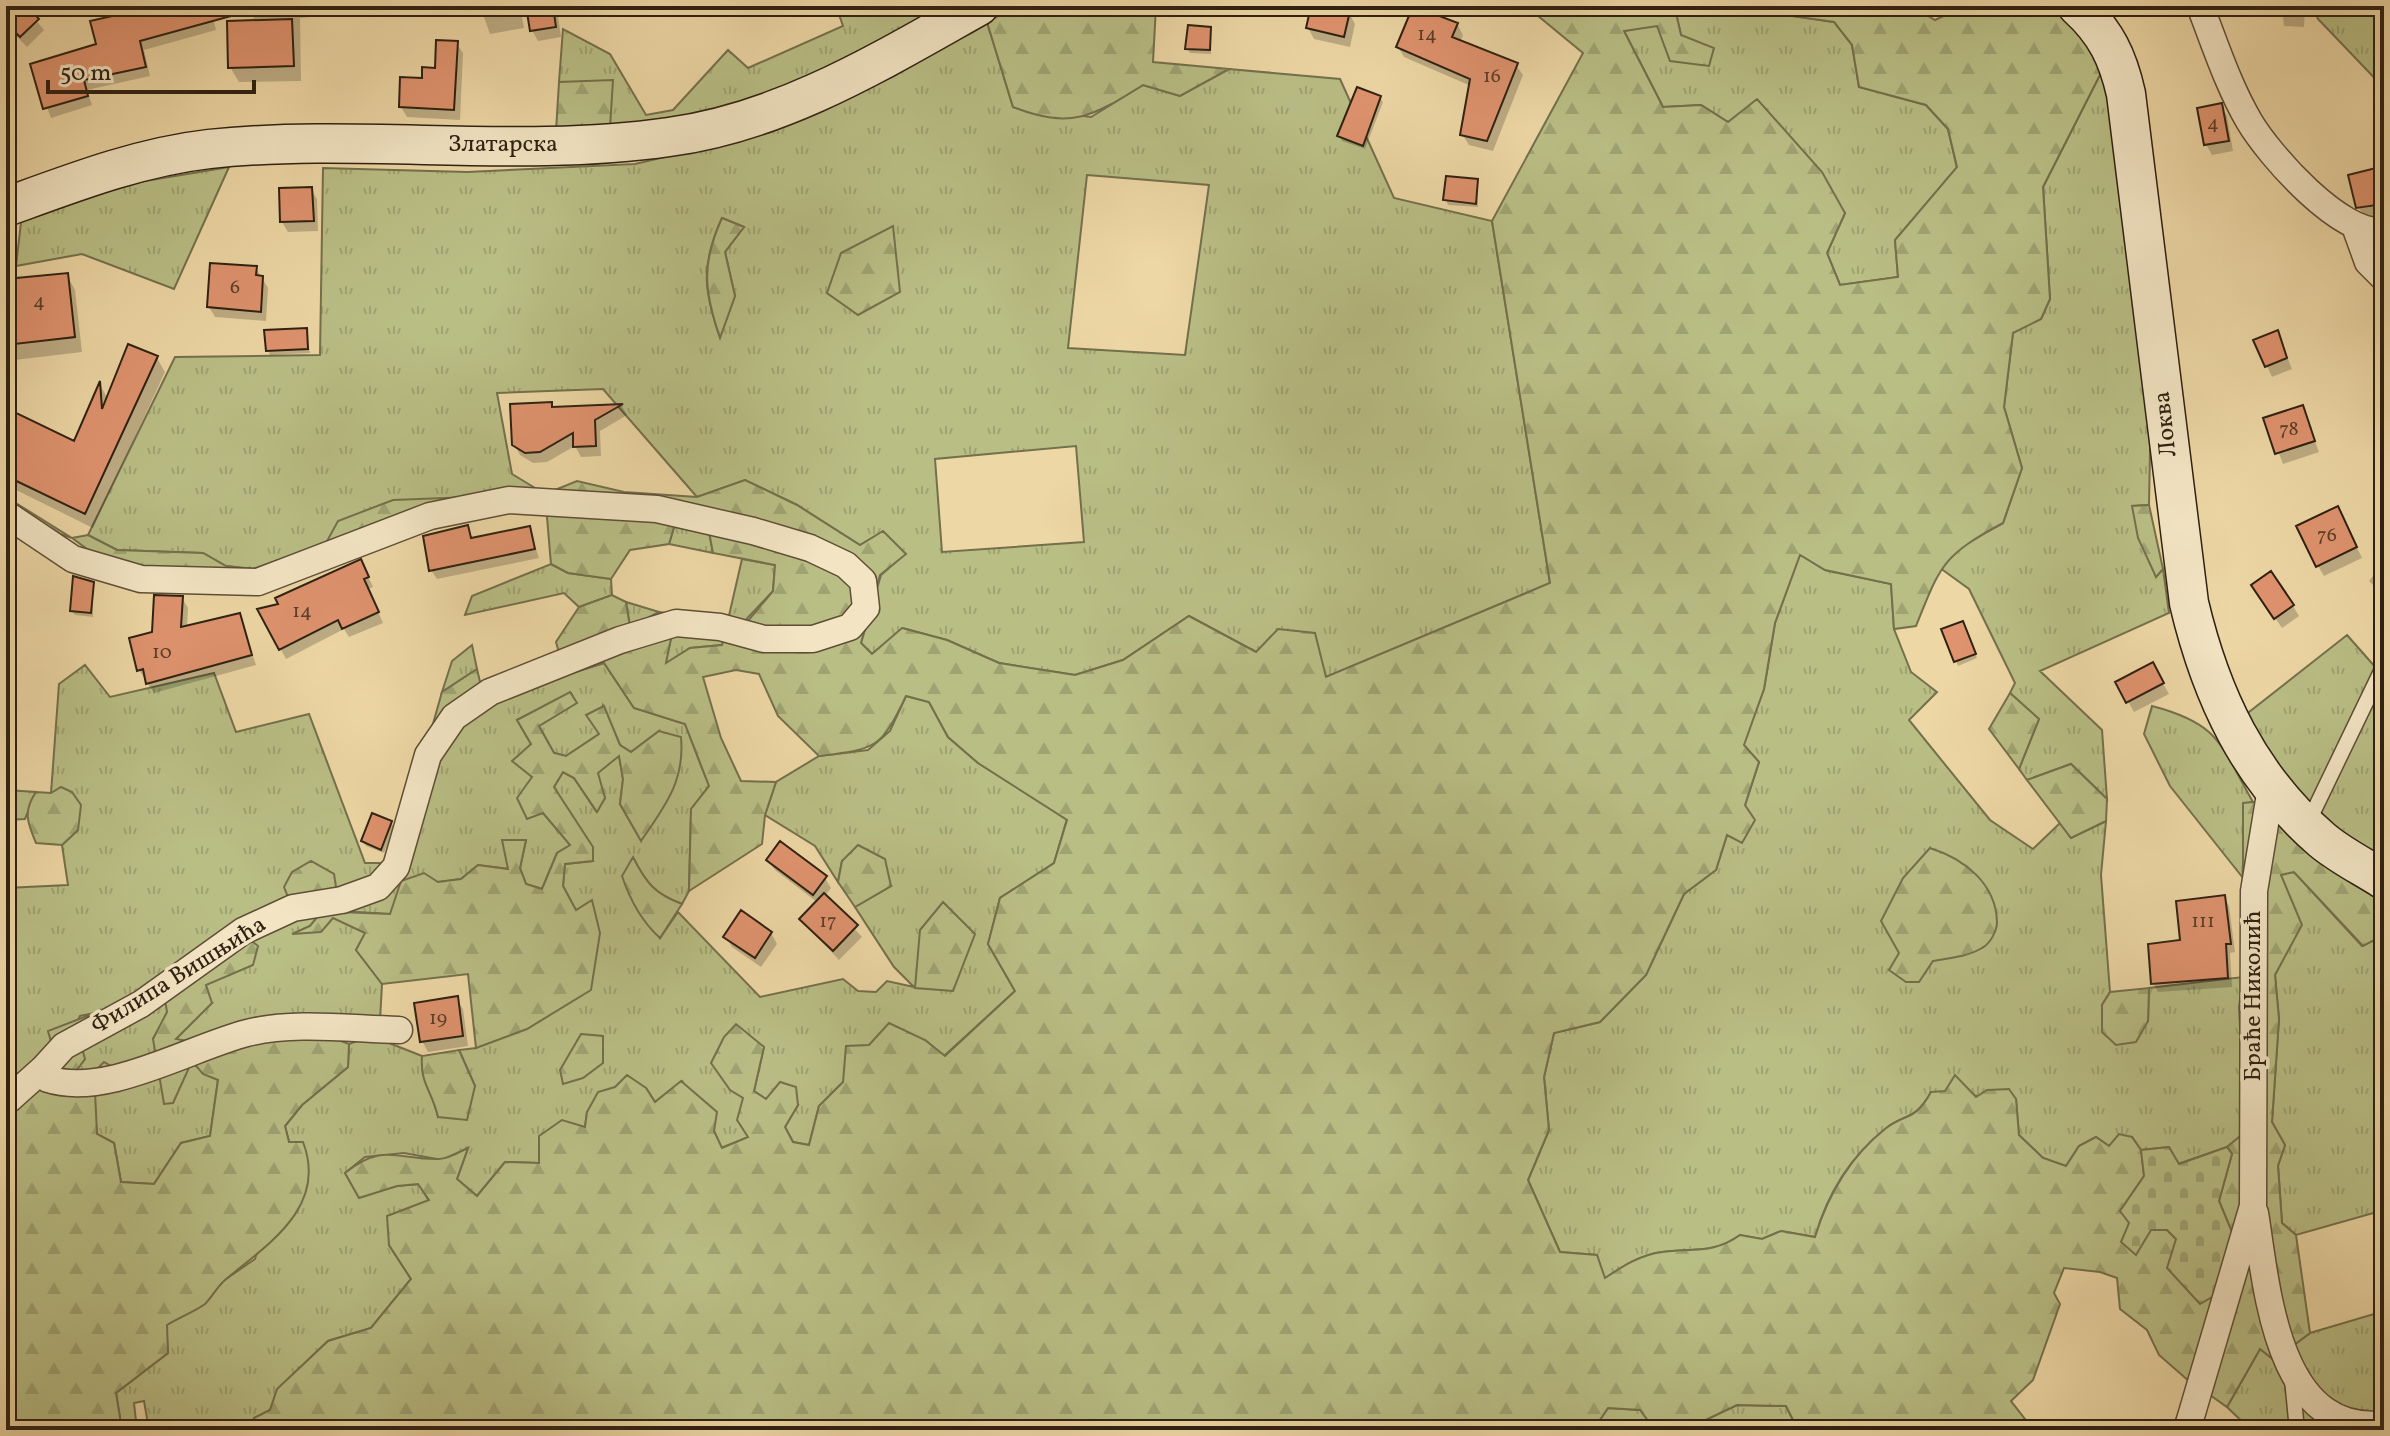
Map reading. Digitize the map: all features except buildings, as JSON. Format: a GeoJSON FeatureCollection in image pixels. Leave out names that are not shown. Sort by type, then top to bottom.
{"type":"FeatureCollection","features":[{"type":"Feature","properties":{"kind":"main road","name":"Златарска"},"geometry":{"type":"LineString","coordinates":[[6,207],[104,172],[206,150],[312,144],[573,145],[671,137],[778,111],[979,6]]}},
{"type":"Feature","properties":{"kind":"main road","name":"Локва"},"geometry":{"type":"LineString","coordinates":[[2077,6],[2098,27],[2114,51],[2126,94],[2189,603],[2221,706],[2250,760],[2271,788],[2324,841],[2384,880]]}},
{"type":"Feature","properties":{"kind":"street"},"geometry":{"type":"LineString","coordinates":[[2200,6],[2249,122],[2291,174],[2326,206],[2355,226],[2384,231]]}},
{"type":"Feature","properties":{"kind":"street"},"geometry":{"type":"LineString","coordinates":[[2355,226],[2368,262],[2384,278]]}},
{"type":"Feature","properties":{"kind":"street","name":"Филипа Вишњића"},"geometry":{"type":"LineString","coordinates":[[6,514],[73,559],[141,579],[258,582],[430,516],[509,500],[657,509],[753,531],[810,548],[846,565],[863,581],[866,608],[850,627],[813,639],[764,639],[720,627],[676,623],[620,640],[490,692],[454,717],[428,755],[396,867],[378,887],[342,900],[293,908],[243,931],[141,1004],[64,1046],[6,1102]]}},
{"type":"Feature","properties":{"kind":"street","name":"Браће Николић"},"geometry":{"type":"LineString","coordinates":[[2271,788],[2254,891],[2253,1206],[2267,1288],[2292,1378],[2321,1409],[2350,1423],[2384,1424]]}},
{"type":"Feature","properties":{"kind":"street"},"geometry":{"type":"LineString","coordinates":[[44,1068],[48,1079],[67,1085],[96,1083],[248,1033],[295,1027],[399,1030]]}},
{"type":"Feature","properties":{"kind":"street","name":"Браће Николић"},"geometry":{"type":"LineString","coordinates":[[2187,1430],[2253,1206]]}},
{"type":"Feature","properties":{"kind":"lane"},"geometry":{"type":"LineString","coordinates":[[2307,825],[2384,665]]}},
{"type":"Feature","properties":{"kind":"lane"},"geometry":{"type":"LineString","coordinates":[[2292,1378],[2297,1430]]}},
{"type":"Feature","properties":{"kind":"green space"},"geometry":{"type":"Polygon","coordinates":[[[836,6],[954,6],[758,104],[610,128],[559,82],[563,29],[610,54],[646,115],[673,110],[728,50],[748,68],[843,26],[836,6]]]}},
{"type":"Feature","properties":{"kind":"green space"},"geometry":{"type":"Polygon","coordinates":[[[1016,6],[1156,6],[1153,62],[1229,69],[1180,96],[1143,85],[1110,105],[1081,116],[1051,118],[1033,114],[1013,107],[987,22],[1016,6]]]}},
{"type":"Feature","properties":{"kind":"green space"},"geometry":{"type":"Polygon","coordinates":[[[1526,6],[1737,6],[1737,12],[1676,13],[1681,35],[1714,48],[1709,66],[1670,61],[1657,26],[1624,31],[1663,107],[1701,105],[1728,122],[1757,99],[1822,172],[1845,213],[1827,253],[1840,285],[1898,277],[1895,240],[1957,167],[1948,129],[1926,105],[1859,87],[1852,45],[1834,22],[1785,15],[1788,6],[1912,6],[1935,20],[1964,6],[2042,6],[2064,13],[2106,63],[2043,187],[2050,299],[2041,319],[2013,333],[2004,407],[2022,468],[2003,523],[1967,544],[1946,564],[1938,575],[1916,626],[1894,629],[1891,584],[1825,570],[1800,555],[1775,623],[1764,689],[1744,745],[1759,762],[1745,805],[1755,820],[1742,843],[1727,835],[1716,870],[1684,894],[1646,975],[1600,1022],[1554,1033],[1544,1077],[1549,1130],[1528,1180],[1560,1252],[1597,1255],[1605,1278],[1646,1256],[1712,1248],[1740,1235],[1762,1239],[1781,1231],[1815,1237],[1826,1206],[1861,1152],[1885,1129],[1915,1113],[1931,1092],[1945,1091],[1955,1075],[1976,1097],[1987,1090],[2009,1089],[2016,1099],[2019,1135],[2043,1158],[2066,1166],[2079,1146],[2096,1137],[2109,1146],[2119,1134],[2132,1137],[2141,1150],[2144,1176],[2120,1211],[2151,1230],[2167,1230],[2176,1239],[2237,1244],[2219,1201],[2232,1154],[2227,1147],[2245,1132],[2239,1007],[2243,977],[2243,803],[2253,802],[2384,893],[2384,935],[2363,946],[2294,872],[2281,875],[2302,925],[2275,975],[2279,1019],[2272,1122],[2285,1145],[2278,1166],[2282,1223],[2296,1235],[2310,1333],[2274,1360],[2260,1349],[2227,1407],[2207,1393],[2195,1430],[2172,1430],[2190,1382],[2159,1355],[2147,1330],[2120,1309],[2117,1278],[2100,1272],[2064,1268],[2054,1293],[2060,1304],[2033,1380],[2011,1401],[2028,1423],[2025,1430],[1798,1430],[1786,1406],[1737,1405],[1693,1426],[1649,1422],[1640,1410],[1608,1408],[1593,1430],[249,1430],[254,1418],[270,1410],[277,1389],[328,1341],[371,1328],[411,1279],[389,1245],[387,1216],[429,1200],[418,1184],[397,1186],[359,1198],[345,1173],[359,1164],[381,1155],[443,1159],[468,1148],[457,1179],[477,1196],[505,1162],[539,1163],[539,1136],[562,1120],[585,1127],[587,1112],[598,1092],[615,1087],[627,1075],[646,1088],[655,1102],[681,1081],[717,1112],[714,1131],[722,1148],[748,1137],[737,1120],[743,1098],[730,1090],[711,1063],[724,1037],[736,1024],[764,1047],[754,1091],[766,1099],[780,1082],[796,1087],[798,1105],[785,1127],[793,1142],[809,1145],[819,1106],[843,1082],[846,1046],[869,1045],[889,1023],[925,1040],[945,1056],[1015,991],[988,944],[1000,898],[1054,863],[1067,820],[978,763],[948,737],[929,702],[906,696],[890,727],[874,743],[853,751],[819,756],[778,716],[759,674],[736,670],[703,677],[721,738],[741,781],[776,782],[765,815],[762,844],[689,891],[691,809],[709,786],[685,724],[634,708],[604,663],[565,675],[556,642],[579,607],[612,595],[626,602],[630,627],[659,612],[672,634],[666,663],[690,648],[722,645],[728,620],[748,621],[773,591],[775,565],[713,553],[709,532],[675,524],[669,544],[630,550],[611,579],[568,573],[551,564],[545,494],[577,481],[624,492],[697,497],[745,480],[797,505],[860,545],[883,531],[906,554],[880,575],[861,643],[872,654],[902,628],[947,640],[999,663],[1075,675],[1123,660],[1189,616],[1256,652],[1278,629],[1315,633],[1326,677],[1550,583],[1492,221],[1583,53],[1526,6]]]}},
{"type":"Feature","properties":{"kind":"green space"},"geometry":{"type":"Polygon","coordinates":[[[1737,6],[1788,6],[1785,15],[1834,22],[1852,45],[1859,87],[1926,105],[1948,129],[1957,168],[1895,240],[1898,277],[1840,285],[1827,253],[1845,213],[1728,122],[1701,105],[1663,107],[1624,31],[1657,25],[1681,35],[1676,13],[1737,12],[1737,6]]]}},
{"type":"Feature","properties":{"kind":"green space"},"geometry":{"type":"Polygon","coordinates":[[[2313,6],[2384,6],[2384,88],[2318,19],[2313,6]]]}},
{"type":"Feature","properties":{"kind":"green space"},"geometry":{"type":"Polygon","coordinates":[[[987,22],[1013,107],[1091,117],[1143,85],[1180,96],[1229,69],[1340,79],[1394,198],[1492,221],[1550,583],[1326,677],[1256,652],[1189,616],[1123,660],[1075,675],[999,663],[947,640],[903,628],[872,654],[861,643],[881,575],[905,554],[883,532],[860,545],[797,505],[745,480],[697,497],[603,389],[497,393],[512,474],[545,494],[326,543],[253,569],[226,566],[203,553],[117,550],[88,535],[175,357],[320,355],[323,168],[467,172],[635,164],[771,132],[894,76],[987,22]],[[1087,175],[1068,348],[1185,355],[1209,185],[1087,175]],[[722,218],[715,235],[707,277],[710,305],[720,337],[735,296],[725,252],[744,227],[722,218]],[[1076,446],[935,459],[942,552],[1084,542],[1076,446]]]}},
{"type":"Feature","properties":{"kind":"green space"},"geometry":{"type":"Polygon","coordinates":[[[2106,63],[2151,396],[2149,505],[2133,506],[2156,577],[2163,569],[2169,613],[2040,671],[2102,730],[2107,799],[2071,764],[2027,780],[2019,769],[2039,719],[2010,693],[2015,683],[1969,589],[1940,568],[1966,543],[2003,523],[2022,468],[2004,407],[2013,332],[2041,319],[2050,299],[2043,187],[2106,63]]]}},
{"type":"Feature","properties":{"kind":"green space"},"geometry":{"type":"Polygon","coordinates":[[[613,80],[610,128],[556,131],[559,82],[613,80]]]}},
{"type":"Feature","properties":{"kind":"green space"},"geometry":{"type":"Polygon","coordinates":[[[229,167],[174,289],[82,254],[16,266],[21,222],[127,184],[229,167]]]}},
{"type":"Feature","properties":{"kind":"green space"},"geometry":{"type":"Polygon","coordinates":[[[722,218],[744,227],[725,252],[735,296],[720,338],[707,278],[715,234],[722,218]]]}},
{"type":"Feature","properties":{"kind":"green space"},"geometry":{"type":"Polygon","coordinates":[[[893,226],[900,292],[858,315],[827,293],[841,253],[893,226]]]}},
{"type":"Feature","properties":{"kind":"green space"},"geometry":{"type":"Polygon","coordinates":[[[545,494],[326,543],[338,521],[393,500],[545,494]]]}},
{"type":"Feature","properties":{"kind":"green space"},"geometry":{"type":"Polygon","coordinates":[[[6,497],[72,538],[6,516],[6,497]]]}},
{"type":"Feature","properties":{"kind":"green space"},"geometry":{"type":"Polygon","coordinates":[[[2149,505],[2163,569],[2156,577],[2138,538],[2132,506],[2149,505]]]}},
{"type":"Feature","properties":{"kind":"green space"},"geometry":{"type":"Polygon","coordinates":[[[675,524],[709,532],[713,553],[669,544],[675,524]]]}},
{"type":"Feature","properties":{"kind":"green space"},"geometry":{"type":"Polygon","coordinates":[[[88,535],[117,550],[203,553],[226,566],[253,569],[141,589],[72,538],[88,535]]]}},
{"type":"Feature","properties":{"kind":"green space"},"geometry":{"type":"Polygon","coordinates":[[[1800,554],[1825,570],[1891,584],[1894,629],[1911,672],[1937,692],[1909,720],[1990,820],[2033,849],[2060,823],[2071,838],[2106,821],[2101,875],[2110,992],[2102,1005],[2148,1021],[2149,988],[2243,977],[2245,1133],[2227,1147],[2178,1164],[2169,1147],[2141,1150],[2132,1137],[2109,1146],[2096,1137],[2079,1146],[2066,1166],[2043,1158],[2019,1135],[2016,1099],[1931,1092],[1920,1108],[1885,1129],[1851,1164],[1826,1206],[1815,1237],[1781,1231],[1762,1239],[1740,1235],[1712,1248],[1646,1256],[1604,1279],[1597,1255],[1560,1252],[1528,1180],[1549,1130],[1544,1077],[1554,1033],[1600,1022],[1646,975],[1684,894],[1716,870],[1727,835],[1745,805],[1759,762],[1743,745],[1764,689],[1775,623],[1800,554]]]}},
{"type":"Feature","properties":{"kind":"green space"},"geometry":{"type":"Polygon","coordinates":[[[742,559],[775,565],[773,591],[722,645],[690,648],[665,664],[672,634],[659,612],[728,620],[742,559]]]}},
{"type":"Feature","properties":{"kind":"green space"},"geometry":{"type":"Polygon","coordinates":[[[551,564],[568,573],[611,579],[612,595],[579,607],[564,593],[465,615],[472,596],[551,564]]]}},
{"type":"Feature","properties":{"kind":"green space"},"geometry":{"type":"Polygon","coordinates":[[[626,602],[659,612],[630,628],[626,602]]]}},
{"type":"Feature","properties":{"kind":"green space"},"geometry":{"type":"Polygon","coordinates":[[[2347,635],[2384,677],[2384,857],[2360,844],[2321,814],[2289,778],[2244,716],[2347,635]]]}},
{"type":"Feature","properties":{"kind":"green space"},"geometry":{"type":"Polygon","coordinates":[[[472,645],[477,669],[442,692],[452,661],[472,645]]]}},
{"type":"Feature","properties":{"kind":"green space"},"geometry":{"type":"Polygon","coordinates":[[[604,663],[634,708],[685,724],[709,786],[691,809],[689,891],[682,904],[652,887],[633,858],[660,938],[678,912],[760,997],[843,979],[858,991],[876,992],[887,981],[914,987],[894,967],[855,907],[891,886],[842,861],[838,882],[815,846],[765,815],[776,782],[819,756],[868,750],[890,731],[906,696],[929,702],[948,737],[978,763],[1067,819],[1054,863],[1000,898],[988,944],[1015,991],[944,1056],[925,1040],[843,1082],[819,1106],[809,1145],[793,1142],[785,1127],[798,1105],[766,1099],[754,1091],[764,1047],[743,1098],[749,1137],[721,1148],[714,1131],[682,1081],[655,1102],[646,1088],[615,1087],[587,1112],[585,1127],[539,1163],[505,1162],[477,1196],[457,1179],[468,1148],[442,1160],[404,1153],[365,1157],[345,1173],[359,1197],[397,1186],[419,1184],[429,1201],[389,1245],[411,1279],[371,1328],[328,1341],[278,1389],[270,1410],[254,1418],[249,1430],[149,1430],[144,1401],[134,1403],[137,1430],[122,1430],[116,1393],[168,1353],[166,1325],[204,1304],[223,1281],[255,1259],[289,1142],[285,1126],[302,1105],[348,1067],[349,1044],[365,1038],[191,1042],[175,1039],[212,1003],[148,991],[100,1012],[80,1016],[57,1063],[6,1095],[6,888],[68,885],[62,845],[78,830],[51,793],[59,684],[85,665],[110,697],[214,673],[236,732],[309,714],[365,863],[392,863],[425,752],[481,686],[566,675],[604,663]],[[571,693],[517,720],[531,744],[532,777],[543,813],[571,845],[557,853],[542,889],[526,884],[520,868],[526,840],[509,869],[478,865],[461,879],[438,882],[390,914],[324,910],[310,926],[295,933],[333,917],[366,933],[356,950],[382,984],[379,1039],[422,1056],[425,1081],[438,1117],[475,1086],[459,1050],[476,1048],[591,901],[576,911],[563,886],[565,864],[593,861],[554,787],[563,772],[574,778],[596,811],[605,798],[597,773],[619,755],[623,779],[620,804],[641,840],[659,731],[631,752],[620,745],[603,706],[599,734],[566,756],[554,753],[539,726],[576,703],[571,693]]]}},
{"type":"Feature","properties":{"kind":"green space"},"geometry":{"type":"Polygon","coordinates":[[[477,669],[481,686],[425,752],[442,692],[477,669]]]}},
{"type":"Feature","properties":{"kind":"green space"},"geometry":{"type":"Polygon","coordinates":[[[570,692],[577,703],[539,726],[554,753],[566,756],[599,734],[586,715],[604,706],[620,745],[631,752],[659,731],[681,737],[680,767],[672,792],[641,841],[620,804],[623,779],[619,756],[598,773],[605,798],[597,812],[574,778],[563,772],[554,787],[593,847],[593,861],[565,864],[563,886],[576,910],[592,900],[600,933],[591,990],[527,1029],[476,1048],[468,974],[382,984],[356,950],[365,933],[333,918],[321,932],[292,934],[310,926],[323,910],[290,902],[284,887],[292,872],[311,861],[334,874],[340,912],[390,914],[401,881],[424,873],[438,882],[461,879],[478,865],[508,869],[502,840],[526,840],[520,868],[526,884],[542,889],[557,853],[570,845],[543,813],[527,819],[517,798],[532,777],[512,761],[531,744],[517,720],[570,692]]]}},
{"type":"Feature","properties":{"kind":"green space"},"geometry":{"type":"Polygon","coordinates":[[[2010,693],[2039,719],[2019,769],[1989,729],[2010,693]]]}},
{"type":"Feature","properties":{"kind":"green space"},"geometry":{"type":"Polygon","coordinates":[[[2152,706],[2175,713],[2206,729],[2225,751],[2253,802],[2243,804],[2243,878],[2170,786],[2144,734],[2152,706]]]}},
{"type":"Feature","properties":{"kind":"green space"},"geometry":{"type":"Polygon","coordinates":[[[2071,764],[2107,799],[2106,821],[2071,838],[2027,780],[2071,764]]]}},
{"type":"Feature","properties":{"kind":"green space"},"geometry":{"type":"Polygon","coordinates":[[[61,787],[72,792],[81,805],[78,830],[62,845],[36,843],[30,829],[29,805],[36,792],[51,793],[61,787]]]}},
{"type":"Feature","properties":{"kind":"green space"},"geometry":{"type":"Polygon","coordinates":[[[6,790],[36,792],[25,819],[6,820],[6,790]]]}},
{"type":"Feature","properties":{"kind":"green space"},"geometry":{"type":"Polygon","coordinates":[[[858,845],[885,859],[891,886],[855,907],[838,882],[842,861],[858,845]]]}},
{"type":"Feature","properties":{"kind":"green space"},"geometry":{"type":"Polygon","coordinates":[[[1930,848],[1966,866],[1985,885],[1995,908],[1997,926],[1982,948],[1933,961],[1919,982],[1906,982],[1889,970],[1899,953],[1881,921],[1903,878],[1930,848]]]}},
{"type":"Feature","properties":{"kind":"green space"},"geometry":{"type":"Polygon","coordinates":[[[633,857],[652,886],[682,904],[660,938],[637,910],[622,876],[633,857]]]}},
{"type":"Feature","properties":{"kind":"green space"},"geometry":{"type":"Polygon","coordinates":[[[2294,872],[2362,946],[2384,935],[2384,1210],[2296,1235],[2282,1223],[2278,1165],[2285,1145],[2272,1122],[2279,1019],[2275,975],[2284,956],[2281,874],[2294,872]]]}},
{"type":"Feature","properties":{"kind":"green space"},"geometry":{"type":"Polygon","coordinates":[[[943,902],[975,934],[953,991],[915,988],[920,930],[943,902]]]}},
{"type":"Feature","properties":{"kind":"green space"},"geometry":{"type":"Polygon","coordinates":[[[248,938],[258,946],[253,965],[206,985],[212,1003],[176,1039],[191,1042],[275,1016],[349,1044],[348,1067],[302,1105],[285,1126],[289,1142],[303,1142],[309,1165],[301,1205],[275,1238],[225,1280],[205,1304],[167,1325],[168,1353],[116,1393],[122,1430],[6,1430],[6,1095],[57,1063],[48,1031],[100,1011],[101,1019],[82,1048],[85,1059],[71,1078],[91,1075],[104,1062],[114,1068],[95,1092],[97,1134],[114,1143],[121,1182],[154,1184],[181,1143],[210,1136],[218,1080],[203,1074],[192,1061],[173,1103],[164,1104],[153,1039],[167,1012],[165,1000],[248,938]]]}},
{"type":"Feature","properties":{"kind":"green space"},"geometry":{"type":"Polygon","coordinates":[[[190,975],[153,1039],[218,1080],[210,1136],[181,1143],[154,1184],[121,1182],[114,1143],[97,1134],[91,1075],[70,1079],[82,1048],[190,975]]]}},
{"type":"Feature","properties":{"kind":"green space"},"geometry":{"type":"Polygon","coordinates":[[[2149,988],[2148,1021],[2136,1042],[2116,1045],[2102,1032],[2102,1005],[2110,992],[2149,988]]]}},
{"type":"Feature","properties":{"kind":"green space"},"geometry":{"type":"Polygon","coordinates":[[[581,1034],[603,1036],[603,1063],[583,1078],[563,1084],[560,1070],[581,1034]]]}},
{"type":"Feature","properties":{"kind":"green space"},"geometry":{"type":"Polygon","coordinates":[[[459,1050],[475,1086],[467,1120],[438,1117],[422,1066],[422,1056],[459,1050]]]}},
{"type":"Feature","properties":{"kind":"green space"},"geometry":{"type":"Polygon","coordinates":[[[2169,1147],[2179,1164],[2227,1147],[2232,1154],[2219,1201],[2237,1244],[2212,1297],[2200,1304],[2167,1268],[2176,1239],[2167,1230],[2151,1230],[2136,1255],[2121,1242],[2129,1223],[2120,1211],[2144,1176],[2141,1150],[2169,1147]]]}},
{"type":"Feature","properties":{"kind":"green space"},"geometry":{"type":"Polygon","coordinates":[[[2384,1311],[2384,1415],[2314,1418],[2313,1430],[2251,1430],[2227,1407],[2260,1349],[2274,1360],[2310,1333],[2384,1311]]]}},
{"type":"Feature","properties":{"kind":"green space"},"geometry":{"type":"Polygon","coordinates":[[[1737,1405],[1786,1406],[1798,1430],[1593,1430],[1608,1408],[1640,1410],[1693,1426],[1737,1405]]]}}]}
